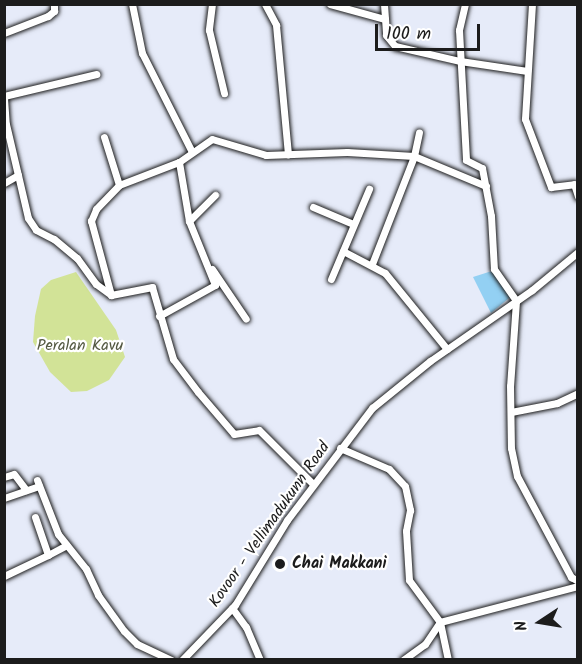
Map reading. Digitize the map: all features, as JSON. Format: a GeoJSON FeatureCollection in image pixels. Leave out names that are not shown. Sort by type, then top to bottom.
{"type":"FeatureCollection","features":[{"type":"Feature","properties":{"kind":"street"},"geometry":{"type":"LineString","coordinates":[[4,33],[48,16],[54,11],[54,4]]}},
{"type":"Feature","properties":{"kind":"street"},"geometry":{"type":"LineString","coordinates":[[132,4],[142,53],[192,152]]}},
{"type":"Feature","properties":{"kind":"street"},"geometry":{"type":"LineString","coordinates":[[212,4],[209,30],[224,93]]}},
{"type":"Feature","properties":{"kind":"street"},"geometry":{"type":"LineString","coordinates":[[277,4],[267,6],[276,25],[288,154]]}},
{"type":"Feature","properties":{"kind":"street"},"geometry":{"type":"LineString","coordinates":[[330,4],[353,8],[385,19]]}},
{"type":"Feature","properties":{"kind":"street"},"geometry":{"type":"LineString","coordinates":[[384,4],[386,35],[395,46],[460,61],[527,71]]}},
{"type":"Feature","properties":{"kind":"street"},"geometry":{"type":"LineString","coordinates":[[465,4],[459,30],[466,160],[480,165],[486,186],[494,269],[516,301],[511,448],[517,476],[572,578],[578,581]]}},
{"type":"Feature","properties":{"kind":"street"},"geometry":{"type":"LineString","coordinates":[[532,4],[525,119],[551,187],[574,184],[578,196]]}},
{"type":"Feature","properties":{"kind":"street"},"geometry":{"type":"LineString","coordinates":[[96,74],[4,97],[6,124],[31,224],[77,258],[96,284],[111,295],[152,287],[173,359],[224,423],[234,434],[259,430],[313,484]]}},
{"type":"Feature","properties":{"kind":"street"},"geometry":{"type":"LineString","coordinates":[[372,264],[414,156],[419,134]]}},
{"type":"Feature","properties":{"kind":"street"},"geometry":{"type":"LineString","coordinates":[[104,137],[119,185]]}},
{"type":"Feature","properties":{"kind":"street"},"geometry":{"type":"LineString","coordinates":[[111,295],[91,221],[96,209],[119,185],[179,162],[212,139],[266,155],[347,152],[414,156],[486,186]]}},
{"type":"Feature","properties":{"kind":"street"},"geometry":{"type":"LineString","coordinates":[[159,316],[215,285],[189,221],[179,162]]}},
{"type":"Feature","properties":{"kind":"street"},"geometry":{"type":"LineString","coordinates":[[4,183],[18,175]]}},
{"type":"Feature","properties":{"kind":"street"},"geometry":{"type":"LineString","coordinates":[[331,279],[369,189]]}},
{"type":"Feature","properties":{"kind":"street"},"geometry":{"type":"LineString","coordinates":[[189,221],[215,195]]}},
{"type":"Feature","properties":{"kind":"street"},"geometry":{"type":"LineString","coordinates":[[312,207],[353,224]]}},
{"type":"Feature","properties":{"kind":"street"},"geometry":{"type":"LineString","coordinates":[[343,251],[372,264],[385,273],[447,349]]}},
{"type":"Feature","properties":{"kind":"street","name":"Kovoor - Vellimadukunn Road"},"geometry":{"type":"LineString","coordinates":[[182,660],[232,608],[313,484],[377,402],[516,301],[578,252]]}},
{"type":"Feature","properties":{"kind":"street"},"geometry":{"type":"LineString","coordinates":[[207,262],[246,319]]}},
{"type":"Feature","properties":{"kind":"street"},"geometry":{"type":"LineString","coordinates":[[511,412],[557,403],[578,393]]}},
{"type":"Feature","properties":{"kind":"street"},"geometry":{"type":"LineString","coordinates":[[340,448],[389,469],[405,486],[410,510],[406,531],[409,580],[440,622],[448,660]]}},
{"type":"Feature","properties":{"kind":"street"},"geometry":{"type":"LineString","coordinates":[[4,477],[14,474],[26,490]]}},
{"type":"Feature","properties":{"kind":"street"},"geometry":{"type":"LineString","coordinates":[[4,498],[38,483],[58,534],[86,569],[98,595],[124,631],[137,644],[172,660]]}},
{"type":"Feature","properties":{"kind":"street"},"geometry":{"type":"LineString","coordinates":[[35,517],[48,555]]}},
{"type":"Feature","properties":{"kind":"street"},"geometry":{"type":"LineString","coordinates":[[4,576],[68,545]]}},
{"type":"Feature","properties":{"kind":"street"},"geometry":{"type":"LineString","coordinates":[[403,660],[425,644],[440,622],[578,586]]}},
{"type":"Feature","properties":{"kind":"street"},"geometry":{"type":"LineString","coordinates":[[232,608],[246,627],[260,660]]}},
{"type":"Feature","properties":{"kind":"green space","name":"Peralan Kavu"},"geometry":{"type":"Polygon","coordinates":[[[76,272],[116,330],[125,357],[109,380],[87,391],[71,392],[50,372],[33,342],[35,316],[41,289],[51,280],[76,272]]]}},
{"type":"Feature","properties":{"kind":"water"},"geometry":{"type":"Polygon","coordinates":[[[495,270],[514,294],[491,313],[473,277],[495,270]]]}},
{"type":"Feature","properties":{"kind":"place","name":"Chai Makkani"},"geometry":{"type":"Point","coordinates":[280,564]}}]}
